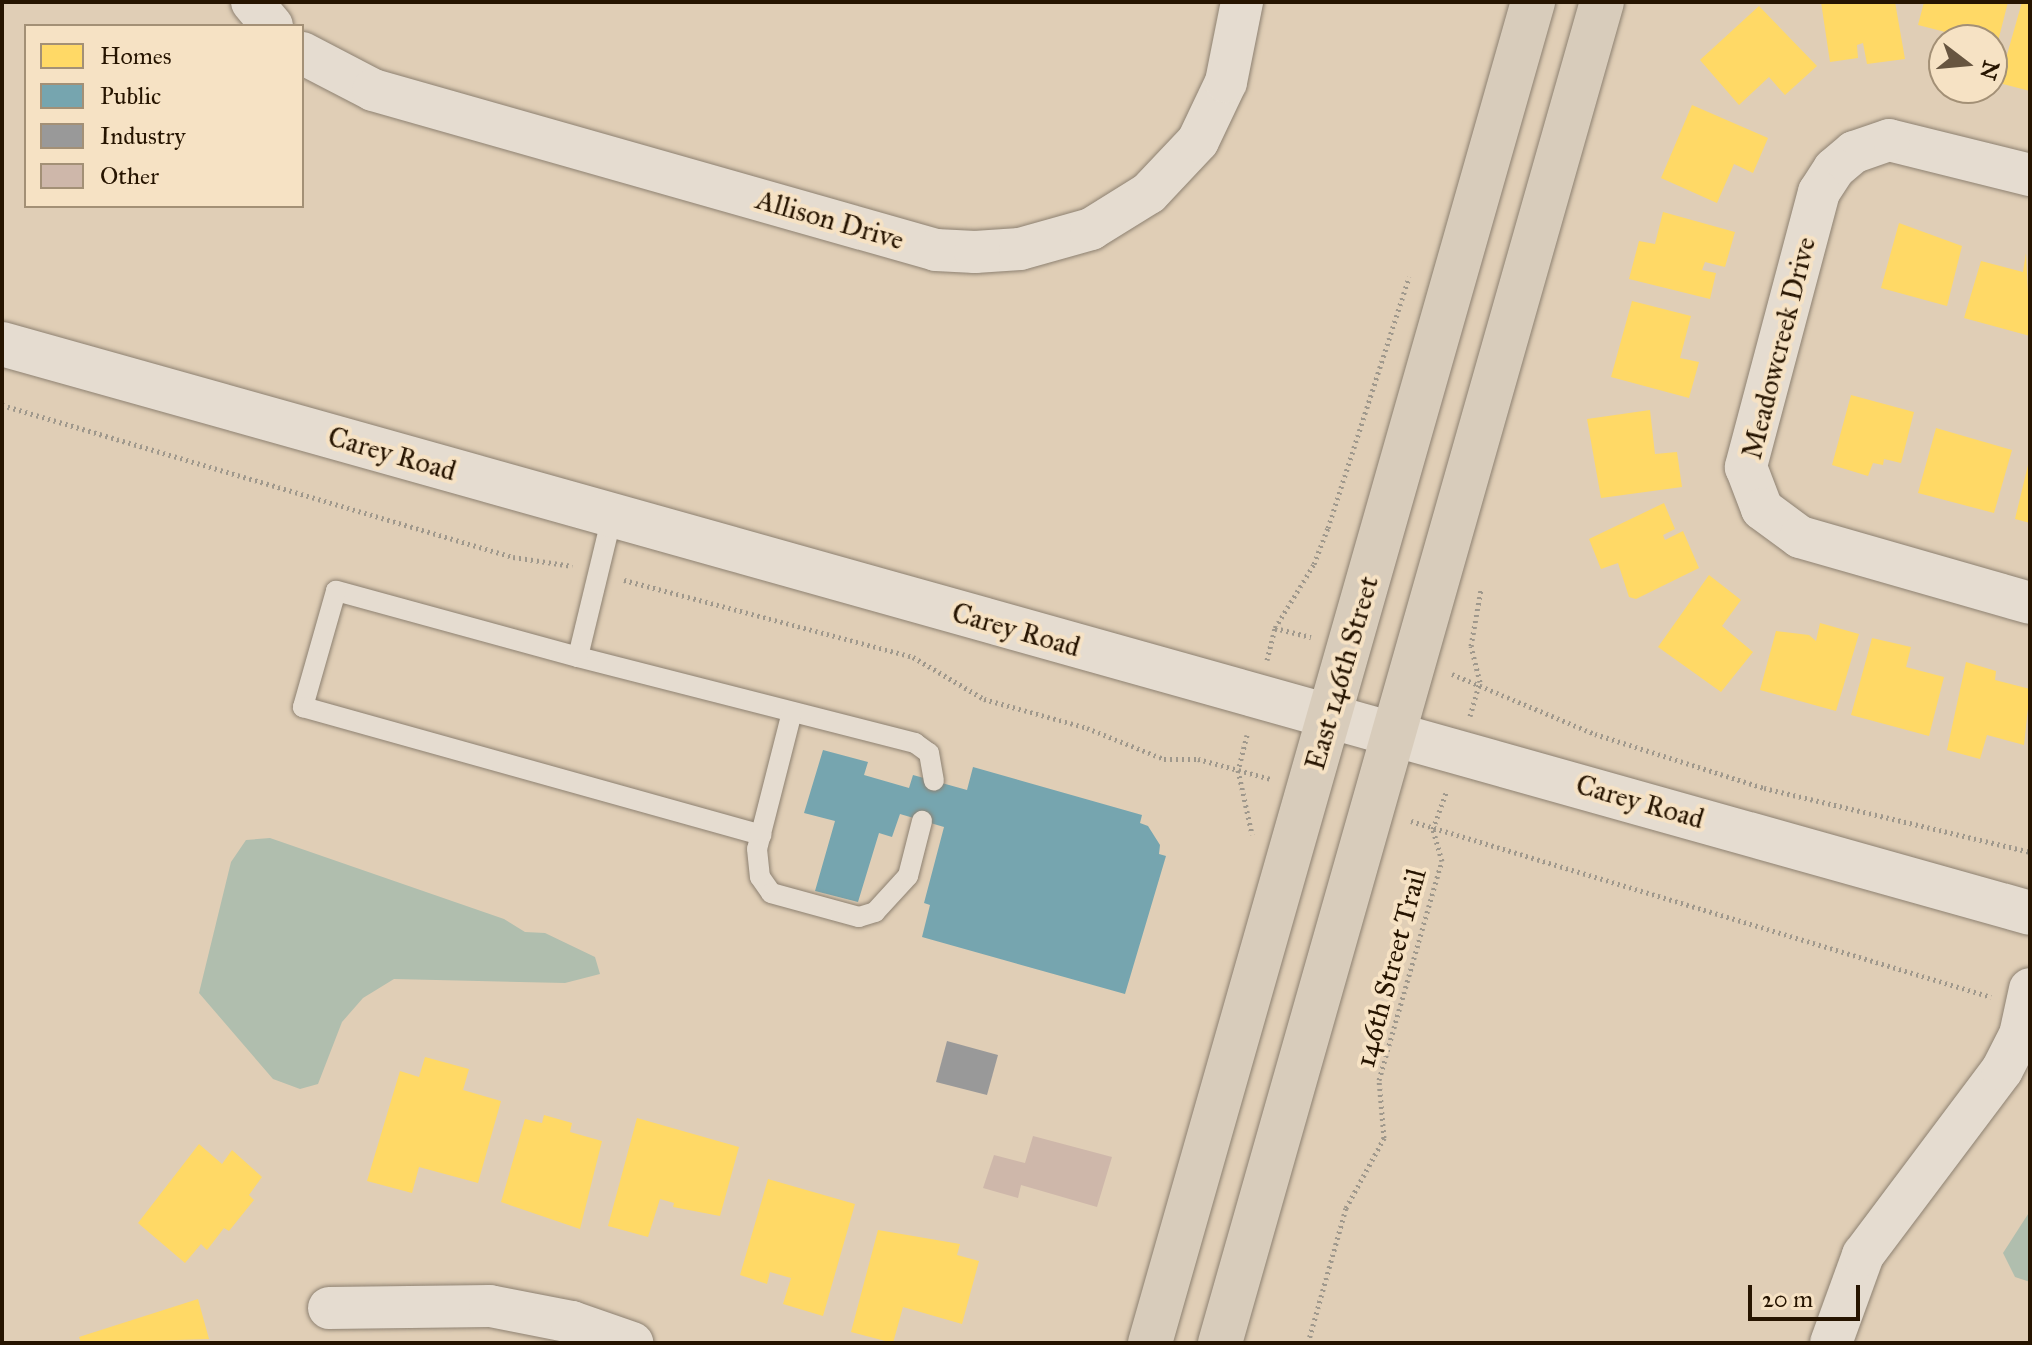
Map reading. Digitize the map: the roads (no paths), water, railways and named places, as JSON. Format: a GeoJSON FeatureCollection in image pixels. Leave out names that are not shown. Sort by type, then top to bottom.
{"type":"FeatureCollection","features":[{"type":"Feature","properties":{"kind":"main road","name":"East 146th Street"},"geometry":{"type":"LineString","coordinates":[[1150,1343],[1533,2]]}},
{"type":"Feature","properties":{"kind":"main road"},"geometry":{"type":"LineString","coordinates":[[1220,1343],[1602,2]]}},
{"type":"Feature","properties":{"kind":"street"},"geometry":{"type":"LineString","coordinates":[[252,2],[270,24]]}},
{"type":"Feature","properties":{"kind":"street","name":"Allison Drive"},"geometry":{"type":"LineString","coordinates":[[304,54],[373,90],[936,250],[975,252],[1020,249],[1091,229],[1149,193],[1198,141],[1226,82],[1242,2]]}},
{"type":"Feature","properties":{"kind":"street","name":"Meadowcreek Drive"},"geometry":{"type":"LineString","coordinates":[[2030,175],[1914,143],[1889,140],[1854,152],[1834,169],[1819,192],[1749,443],[1752,489],[1762,509],[1800,537],[2030,603]]}},
{"type":"Feature","properties":{"kind":"street","name":"Carey Road"},"geometry":{"type":"LineString","coordinates":[[2,344],[2030,913]]}},
{"type":"Feature","properties":{"kind":"street"},"geometry":{"type":"LineString","coordinates":[[1831,1343],[1863,1255],[2002,1070],[2028,998]]}},
{"type":"Feature","properties":{"kind":"street"},"geometry":{"type":"LineString","coordinates":[[329,1308],[490,1306],[572,1322],[632,1343]]}},
{"type":"Feature","properties":{"kind":"lane"},"geometry":{"type":"LineString","coordinates":[[578,657],[596,572],[612,516]]}},
{"type":"Feature","properties":{"kind":"lane"},"geometry":{"type":"LineString","coordinates":[[761,835],[303,707],[336,591],[915,743],[929,753],[934,781]]}},
{"type":"Feature","properties":{"kind":"lane"},"geometry":{"type":"LineString","coordinates":[[792,712],[761,835],[760,877],[771,893],[859,917],[875,912],[908,876],[922,821]]}}]}
